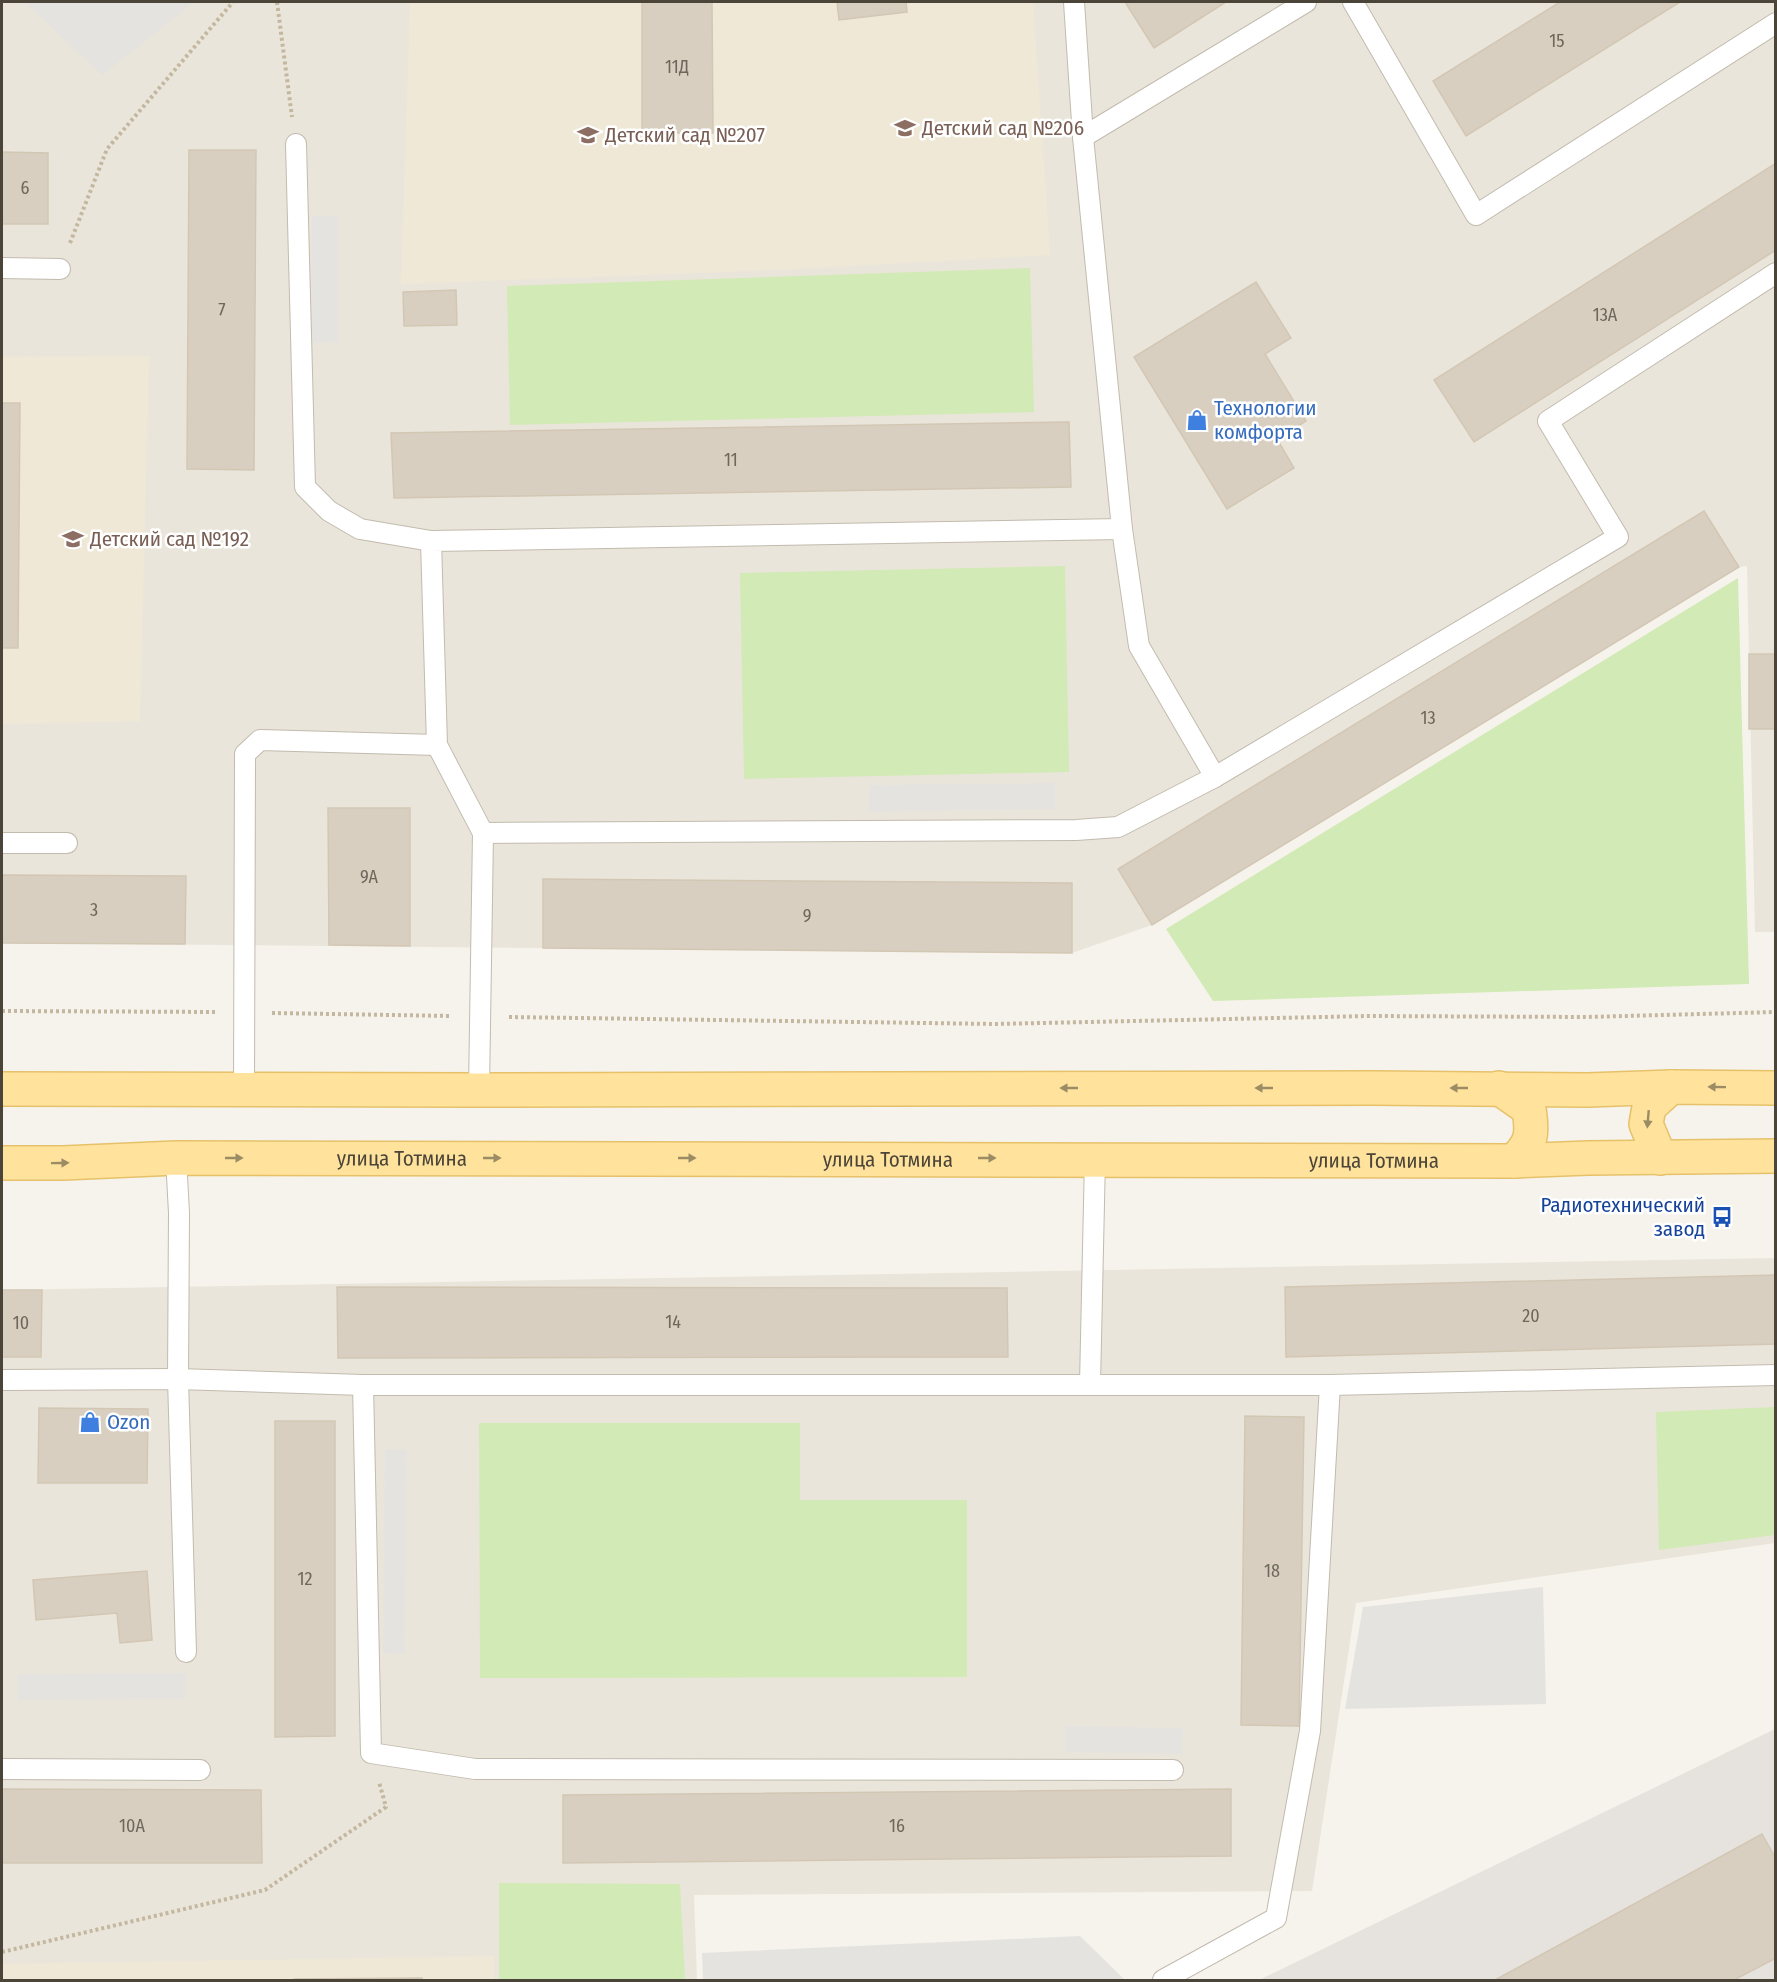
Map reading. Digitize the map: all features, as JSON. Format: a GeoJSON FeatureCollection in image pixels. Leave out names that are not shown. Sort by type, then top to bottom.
{"type":"FeatureCollection","features":[{"type":"Feature","properties":{"kind":"main road"},"geometry":{"type":"LineString","coordinates":[[2,1089],[1499,1088],[1588,1090],[1671,1087],[1776,1088]]}},
{"type":"Feature","properties":{"kind":"main road"},"geometry":{"type":"LineString","coordinates":[[1660,1158],[1646,1124],[1649,1107],[1671,1087]]}},
{"type":"Feature","properties":{"kind":"main road"},"geometry":{"type":"LineString","coordinates":[[1499,1088],[1529,1109],[1531,1124],[1528,1147],[1514,1161]]}},
{"type":"Feature","properties":{"kind":"main road","name":"улица Тотмина"},"geometry":{"type":"LineString","coordinates":[[2,1162],[63,1163],[176,1158],[1095,1158],[1514,1161],[1776,1156]]}},
{"type":"Feature","properties":{"kind":"lane"},"geometry":{"type":"LineString","coordinates":[[1074,2],[1083,137],[1122,529],[1139,646],[1215,777]]}},
{"type":"Feature","properties":{"kind":"lane"},"geometry":{"type":"LineString","coordinates":[[1083,137],[1306,2]]}},
{"type":"Feature","properties":{"kind":"lane"},"geometry":{"type":"LineString","coordinates":[[1353,2],[1476,214],[1776,23]]}},
{"type":"Feature","properties":{"kind":"lane"},"geometry":{"type":"LineString","coordinates":[[296,144],[305,488],[328,511],[360,529],[431,541],[1122,529]]}},
{"type":"Feature","properties":{"kind":"lane"},"geometry":{"type":"LineString","coordinates":[[2,268],[60,269]]}},
{"type":"Feature","properties":{"kind":"lane"},"geometry":{"type":"LineString","coordinates":[[483,833],[1076,830],[1118,827],[1215,777],[1618,537],[1548,421],[1776,273]]}},
{"type":"Feature","properties":{"kind":"lane"},"geometry":{"type":"LineString","coordinates":[[431,541],[437,745],[483,833],[479,1090]]}},
{"type":"Feature","properties":{"kind":"lane"},"geometry":{"type":"LineString","coordinates":[[244,1088],[245,754],[260,740],[437,745]]}},
{"type":"Feature","properties":{"kind":"lane"},"geometry":{"type":"LineString","coordinates":[[2,843],[67,843]]}},
{"type":"Feature","properties":{"kind":"lane"},"geometry":{"type":"LineString","coordinates":[[176,1158],[179,1213],[178,1379],[186,1652]]}},
{"type":"Feature","properties":{"kind":"lane"},"geometry":{"type":"LineString","coordinates":[[1090,1384],[1095,1158]]}},
{"type":"Feature","properties":{"kind":"lane"},"geometry":{"type":"LineString","coordinates":[[2,1380],[178,1379],[363,1385],[1330,1385],[1776,1375]]}},
{"type":"Feature","properties":{"kind":"lane"},"geometry":{"type":"LineString","coordinates":[[363,1385],[371,1753],[475,1769],[1173,1770]]}},
{"type":"Feature","properties":{"kind":"lane"},"geometry":{"type":"LineString","coordinates":[[1163,1980],[1276,1918],[1310,1731],[1330,1385]]}},
{"type":"Feature","properties":{"kind":"lane"},"geometry":{"type":"LineString","coordinates":[[2,1769],[200,1770]]}},
{"type":"Feature","properties":{"kind":"path"},"geometry":{"type":"LineString","coordinates":[[60,269],[107,149],[233,2]]}},
{"type":"Feature","properties":{"kind":"path"},"geometry":{"type":"LineString","coordinates":[[277,2],[296,144]]}},
{"type":"Feature","properties":{"kind":"path"},"geometry":{"type":"LineString","coordinates":[[2,1011],[244,1012],[995,1024],[1369,1016],[1587,1017],[1776,1012]]}},
{"type":"Feature","properties":{"kind":"path"},"geometry":{"type":"LineString","coordinates":[[2,1952],[266,1890],[386,1807],[371,1753]]}},
{"type":"Feature","properties":{"kind":"shaded area"},"geometry":{"type":"Polygon","coordinates":[[[2,2],[1775,2],[1775,932],[1755,932],[1747,566],[1739,567],[1152,925],[1072,953],[2,943],[2,2]]]}},
{"type":"Feature","properties":{"kind":"shaded area"},"geometry":{"type":"Polygon","coordinates":[[[25,2],[194,2],[102,75],[25,2]]]}},
{"type":"Feature","properties":{"kind":"shaded area"},"geometry":{"type":"Polygon","coordinates":[[[410,2],[1033,2],[1050,255],[775,270],[401,284],[410,2]]]}},
{"type":"Feature","properties":{"kind":"shaded area"},"geometry":{"type":"Polygon","coordinates":[[[312,216],[338,216],[338,342],[311,343],[312,216]]]}},
{"type":"Feature","properties":{"kind":"shaded area","name":"Детский сад №192"},"geometry":{"type":"Polygon","coordinates":[[[149,356],[140,721],[2,724],[2,357],[149,356]]]}},
{"type":"Feature","properties":{"kind":"shaded area"},"geometry":{"type":"Polygon","coordinates":[[[1055,783],[1055,809],[869,812],[869,785],[1055,783]]]}},
{"type":"Feature","properties":{"kind":"shaded area"},"geometry":{"type":"Polygon","coordinates":[[[1775,1258],[1775,1543],[1356,1603],[1312,1891],[694,1895],[697,1980],[2,1980],[2,1290],[1775,1258]]]}},
{"type":"Feature","properties":{"kind":"shaded area"},"geometry":{"type":"Polygon","coordinates":[[[385,1449],[407,1450],[405,1654],[383,1653],[385,1449]]]}},
{"type":"Feature","properties":{"kind":"shaded area"},"geometry":{"type":"Polygon","coordinates":[[[1543,1587],[1546,1704],[1345,1709],[1363,1607],[1543,1587]]]}},
{"type":"Feature","properties":{"kind":"shaded area"},"geometry":{"type":"Polygon","coordinates":[[[186,1673],[185,1699],[18,1700],[18,1674],[186,1673]]]}},
{"type":"Feature","properties":{"kind":"shaded area"},"geometry":{"type":"Polygon","coordinates":[[[1065,1726],[1183,1728],[1182,1754],[1065,1752],[1065,1726]]]}},
{"type":"Feature","properties":{"kind":"shaded area"},"geometry":{"type":"Polygon","coordinates":[[[1775,1729],[1775,1980],[1259,1980],[1775,1729]]]}},
{"type":"Feature","properties":{"kind":"shaded area"},"geometry":{"type":"Polygon","coordinates":[[[1080,1936],[1125,1980],[703,1980],[702,1953],[1080,1936]]]}},
{"type":"Feature","properties":{"kind":"shaded area"},"geometry":{"type":"Polygon","coordinates":[[[494,1956],[494,1980],[2,1980],[2,1964],[494,1956]]]}},
{"type":"Feature","properties":{"kind":"green space"},"geometry":{"type":"Polygon","coordinates":[[[1030,268],[1034,412],[510,425],[507,286],[1030,268]]]}},
{"type":"Feature","properties":{"kind":"green space"},"geometry":{"type":"Polygon","coordinates":[[[1065,566],[1069,772],[744,779],[740,573],[1065,566]]]}},
{"type":"Feature","properties":{"kind":"green space"},"geometry":{"type":"Polygon","coordinates":[[[1738,578],[1749,984],[1213,1001],[1166,929],[1738,578]]]}},
{"type":"Feature","properties":{"kind":"green space"},"geometry":{"type":"Polygon","coordinates":[[[1775,1407],[1775,1535],[1659,1550],[1656,1412],[1775,1407]]]}},
{"type":"Feature","properties":{"kind":"green space"},"geometry":{"type":"Polygon","coordinates":[[[479,1423],[800,1423],[800,1500],[967,1500],[967,1677],[480,1678],[479,1423]]]}},
{"type":"Feature","properties":{"kind":"green space"},"geometry":{"type":"Polygon","coordinates":[[[499,1883],[680,1884],[685,1980],[499,1980],[499,1883]]]}},
{"type":"Feature","properties":{"kind":"building"},"geometry":{"type":"Polygon","coordinates":[[[642,2],[712,2],[713,133],[642,133],[642,2]]]}},
{"type":"Feature","properties":{"kind":"building"},"geometry":{"type":"Polygon","coordinates":[[[837,2],[906,2],[907,12],[839,20],[837,2]]]}},
{"type":"Feature","properties":{"kind":"building"},"geometry":{"type":"Polygon","coordinates":[[[1125,2],[1226,2],[1154,48],[1125,2]]]}},
{"type":"Feature","properties":{"kind":"building"},"geometry":{"type":"Polygon","coordinates":[[[1560,2],[1680,2],[1466,136],[1433,81],[1560,2]]]}},
{"type":"Feature","properties":{"kind":"building"},"geometry":{"type":"Polygon","coordinates":[[[189,150],[256,150],[254,470],[187,469],[189,150]]]}},
{"type":"Feature","properties":{"kind":"building"},"geometry":{"type":"Polygon","coordinates":[[[2,152],[48,153],[48,224],[2,224],[2,152]]]}},
{"type":"Feature","properties":{"kind":"building"},"geometry":{"type":"Polygon","coordinates":[[[1776,163],[1776,250],[1474,442],[1434,380],[1776,163]]]}},
{"type":"Feature","properties":{"kind":"building"},"geometry":{"type":"Polygon","coordinates":[[[1256,282],[1291,338],[1265,354],[1306,421],[1277,439],[1294,468],[1227,509],[1134,357],[1256,282]]]}},
{"type":"Feature","properties":{"kind":"building"},"geometry":{"type":"Polygon","coordinates":[[[456,290],[457,325],[404,326],[403,292],[456,290]]]}},
{"type":"Feature","properties":{"kind":"building"},"geometry":{"type":"Polygon","coordinates":[[[2,403],[20,403],[18,648],[2,648],[2,403]]]}},
{"type":"Feature","properties":{"kind":"building"},"geometry":{"type":"Polygon","coordinates":[[[1069,422],[1071,487],[394,498],[391,433],[1069,422]]]}},
{"type":"Feature","properties":{"kind":"building"},"geometry":{"type":"Polygon","coordinates":[[[1704,511],[1739,567],[1152,925],[1118,869],[1704,511]]]}},
{"type":"Feature","properties":{"kind":"building"},"geometry":{"type":"Polygon","coordinates":[[[1749,654],[1776,654],[1776,729],[1749,729],[1749,654]]]}},
{"type":"Feature","properties":{"kind":"building"},"geometry":{"type":"Polygon","coordinates":[[[328,808],[410,808],[410,946],[329,945],[328,808]]]}},
{"type":"Feature","properties":{"kind":"building"},"geometry":{"type":"Polygon","coordinates":[[[2,875],[186,876],[185,944],[2,943],[2,875]]]}},
{"type":"Feature","properties":{"kind":"building"},"geometry":{"type":"Polygon","coordinates":[[[543,879],[1072,883],[1072,953],[543,948],[543,879]]]}},
{"type":"Feature","properties":{"kind":"building"},"geometry":{"type":"Polygon","coordinates":[[[1776,1275],[1776,1344],[1286,1357],[1285,1287],[1776,1275]]]}},
{"type":"Feature","properties":{"kind":"building"},"geometry":{"type":"Polygon","coordinates":[[[337,1287],[1007,1288],[1008,1357],[338,1358],[337,1287]]]}},
{"type":"Feature","properties":{"kind":"building"},"geometry":{"type":"Polygon","coordinates":[[[2,1290],[42,1290],[41,1357],[2,1357],[2,1290]]]}},
{"type":"Feature","properties":{"kind":"building"},"geometry":{"type":"Polygon","coordinates":[[[39,1408],[148,1409],[147,1483],[38,1483],[39,1408]]]}},
{"type":"Feature","properties":{"kind":"building"},"geometry":{"type":"Polygon","coordinates":[[[1245,1416],[1304,1417],[1299,1726],[1241,1725],[1245,1416]]]}},
{"type":"Feature","properties":{"kind":"building"},"geometry":{"type":"Polygon","coordinates":[[[275,1421],[335,1421],[335,1736],[275,1737],[275,1421]]]}},
{"type":"Feature","properties":{"kind":"building"},"geometry":{"type":"Polygon","coordinates":[[[147,1571],[152,1640],[120,1643],[117,1613],[36,1620],[33,1580],[147,1571]]]}},
{"type":"Feature","properties":{"kind":"building"},"geometry":{"type":"Polygon","coordinates":[[[2,1789],[261,1790],[262,1863],[2,1863],[2,1789]]]}},
{"type":"Feature","properties":{"kind":"building"},"geometry":{"type":"Polygon","coordinates":[[[1231,1789],[1231,1856],[563,1863],[563,1795],[1231,1789]]]}},
{"type":"Feature","properties":{"kind":"building"},"geometry":{"type":"Polygon","coordinates":[[[1762,1834],[1776,1859],[1776,1958],[1734,1980],[1495,1980],[1762,1834]]]}},
{"type":"Feature","properties":{"kind":"building"},"geometry":{"type":"Polygon","coordinates":[[[422,1978],[422,1980],[294,1980],[294,1979],[422,1978]]]}},
{"type":"Feature","properties":{"kind":"place","name":"Детский сад №206"},"geometry":{"type":"Point","coordinates":[905,128]}},
{"type":"Feature","properties":{"kind":"place","name":"Детский сад №207"},"geometry":{"type":"Point","coordinates":[588,135]}},
{"type":"Feature","properties":{"kind":"place","name":"Технологии комфорта"},"geometry":{"type":"Point","coordinates":[1197,420]}},
{"type":"Feature","properties":{"kind":"place","name":"Детский сад №192"},"geometry":{"type":"Point","coordinates":[73,539]}},
{"type":"Feature","properties":{"kind":"place","name":"Радиотехнический завод"},"geometry":{"type":"Point","coordinates":[1722,1217]}},
{"type":"Feature","properties":{"kind":"place","name":"Ozon"},"geometry":{"type":"Point","coordinates":[90,1422]}}]}
